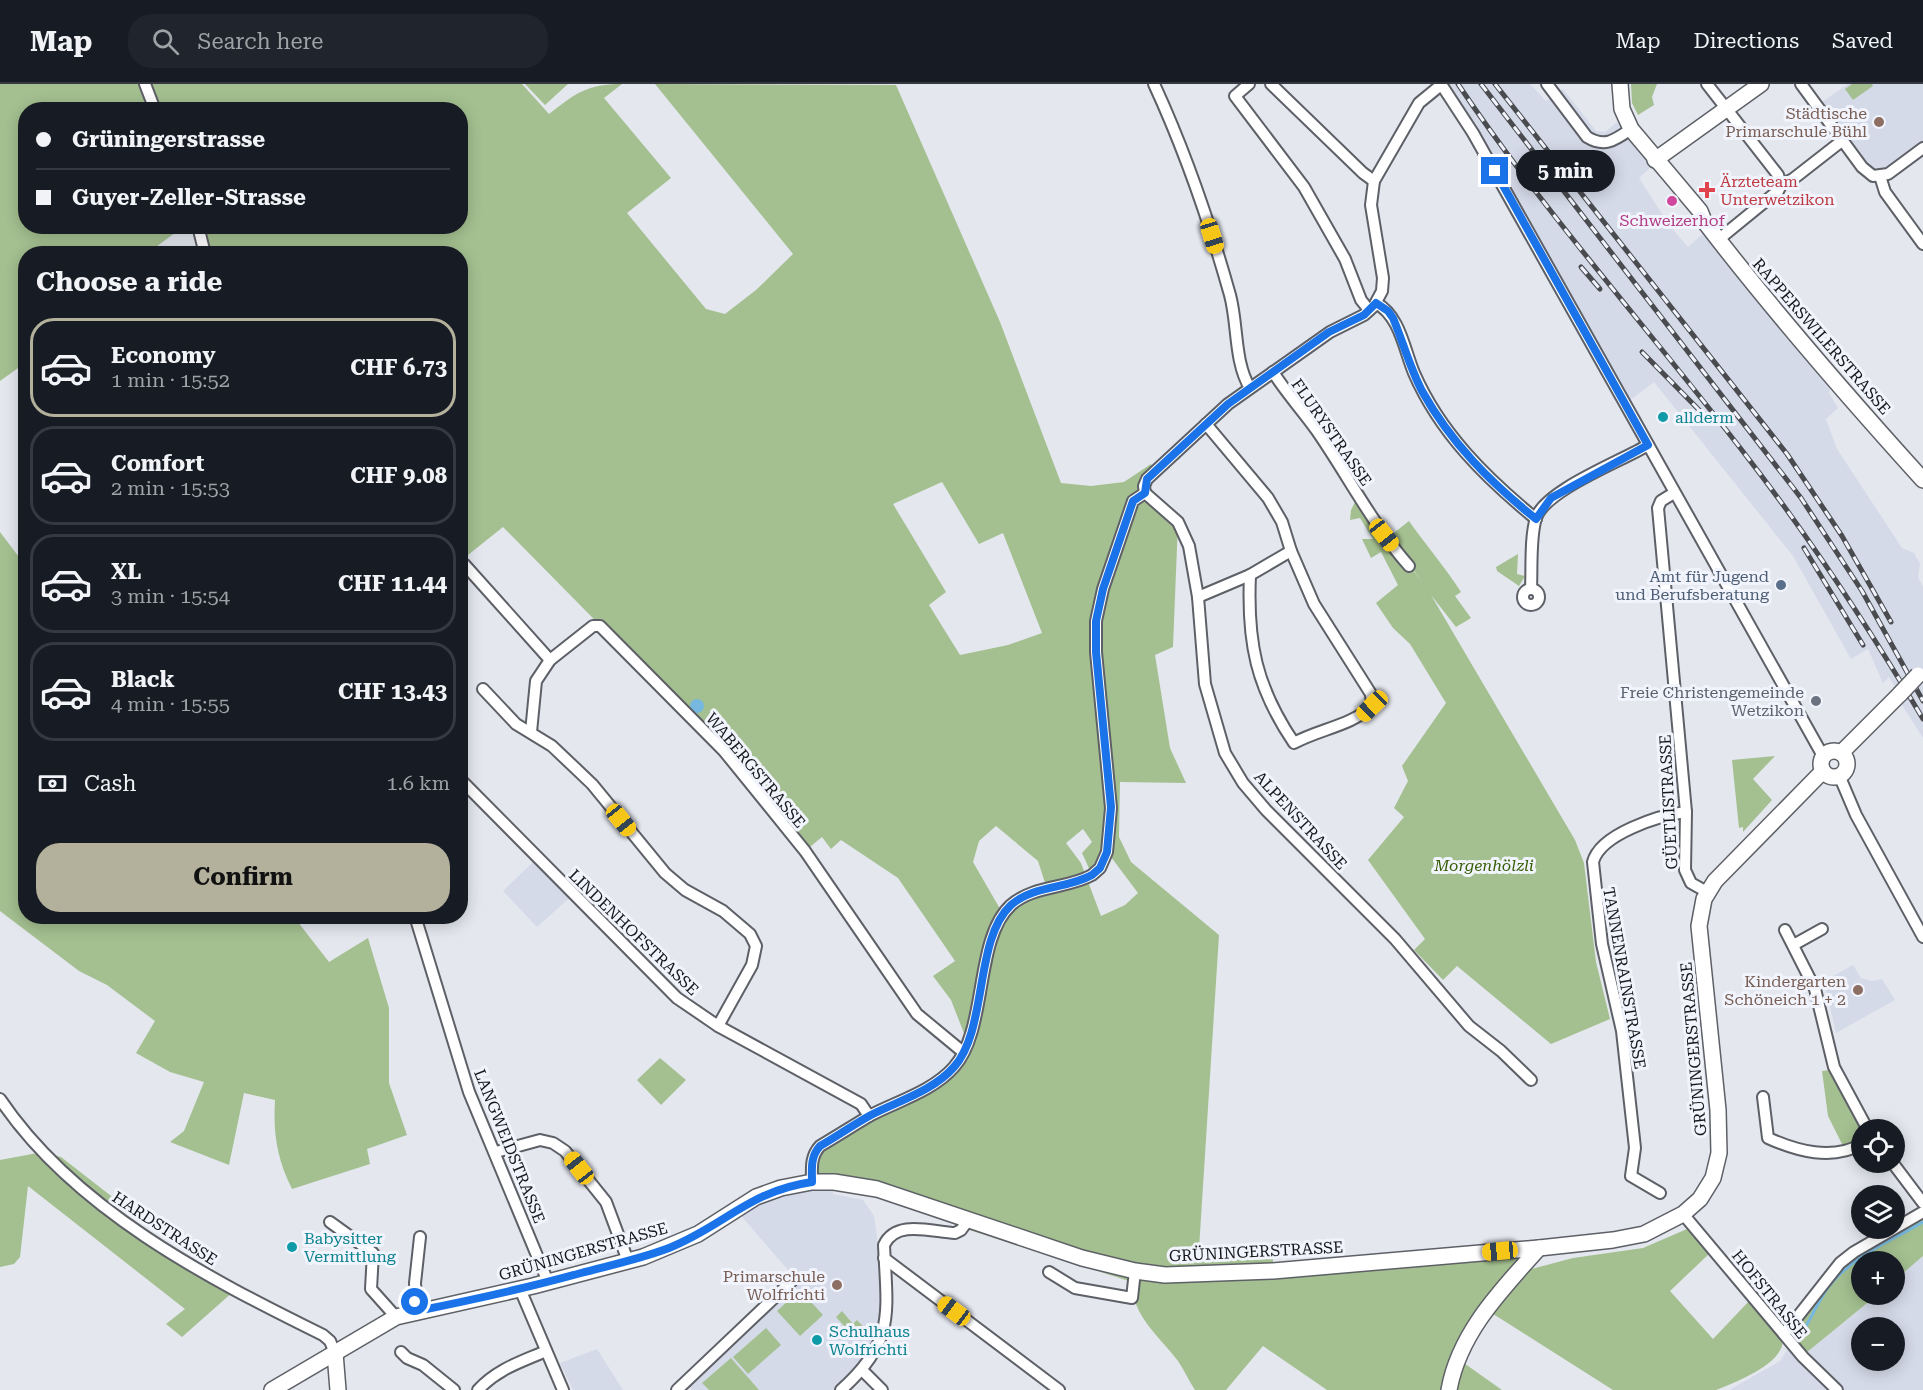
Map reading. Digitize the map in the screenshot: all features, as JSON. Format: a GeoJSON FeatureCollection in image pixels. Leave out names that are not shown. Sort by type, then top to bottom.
{"type":"FeatureCollection","features":[{"type":"Feature","properties":{"kind":"main road","name":"RAPPERSWILERSTRASSE"},"geometry":{"type":"LineString","coordinates":[[1620,84],[1622,108],[1631,129],[1700,212],[1736,262],[1811,355],[1923,480]]}},
{"type":"Feature","properties":{"kind":"main road"},"geometry":{"type":"LineString","coordinates":[[1655,159],[1761,84]]}},
{"type":"Feature","properties":{"kind":"main road","name":"RAPPERSWILERSTRASSE"},"geometry":{"type":"LineString","coordinates":[[1700,212],[1711,217],[1800,331],[1923,471]]}},
{"type":"Feature","properties":{"kind":"main road"},"geometry":{"type":"LineString","coordinates":[[1842,753],[1923,670]]}},
{"type":"Feature","properties":{"kind":"main road"},"geometry":{"type":"LineString","coordinates":[[1832,751],[1842,753],[1847,765],[1839,775],[1833,777],[1823,764],[1832,751]]}},
{"type":"Feature","properties":{"kind":"main road","name":"GRÜNINGERSTRASSE"},"geometry":{"type":"LineString","coordinates":[[272,1390],[396,1317],[520,1289],[628,1261],[679,1243],[766,1193],[812,1182],[834,1182],[877,1189],[1082,1258],[1135,1271],[1209,1275],[1539,1248],[1631,1237],[1657,1228],[1683,1214],[1707,1189],[1719,1153],[1718,1110],[1699,926],[1707,892],[1823,764]]}},
{"type":"Feature","properties":{"kind":"main road"},"geometry":{"type":"LineString","coordinates":[[1449,1390],[1460,1354],[1491,1302],[1539,1248]]}},
{"type":"Feature","properties":{"kind":"main road"},"geometry":{"type":"LineString","coordinates":[[335,1353],[338,1390]]}},
{"type":"Feature","properties":{"kind":"street"},"geometry":{"type":"LineString","coordinates":[[145,84],[152,102]]}},
{"type":"Feature","properties":{"kind":"street"},"geometry":{"type":"LineString","coordinates":[[1154,84],[1212,236],[1232,305],[1243,371],[1250,388]]}},
{"type":"Feature","properties":{"kind":"street"},"geometry":{"type":"LineString","coordinates":[[1249,84],[1235,96],[1304,187],[1345,259],[1361,300],[1373,307],[1388,311],[1393,318],[1423,392],[1458,445],[1494,485],[1536,519]]}},
{"type":"Feature","properties":{"kind":"street"},"geometry":{"type":"LineString","coordinates":[[1270,84],[1374,181]]}},
{"type":"Feature","properties":{"kind":"street"},"geometry":{"type":"LineString","coordinates":[[812,1182],[814,1152],[869,1116],[926,1088],[953,1069],[963,1052],[994,933],[1003,914],[1027,895],[1092,875],[1100,868],[1107,852],[1111,807],[1096,652],[1096,621],[1103,589],[1133,501],[1145,493],[1147,479],[1206,424],[1250,388],[1329,332],[1373,307],[1382,291],[1383,278],[1371,205],[1374,181],[1419,103],[1441,84],[1473,133],[1823,764]]}},
{"type":"Feature","properties":{"kind":"street"},"geometry":{"type":"LineString","coordinates":[[1548,84],[1587,137],[1594,142],[1602,144],[1611,142],[1631,129]]}},
{"type":"Feature","properties":{"kind":"street"},"geometry":{"type":"LineString","coordinates":[[1707,84],[1778,175],[1781,185]]}},
{"type":"Feature","properties":{"kind":"street"},"geometry":{"type":"LineString","coordinates":[[1801,84],[1868,173],[1880,176],[1888,174],[1923,148]]}},
{"type":"Feature","properties":{"kind":"street"},"geometry":{"type":"LineString","coordinates":[[1724,235],[1778,191],[1781,185],[1793,179],[1843,140]]}},
{"type":"Feature","properties":{"kind":"street"},"geometry":{"type":"LineString","coordinates":[[1880,176],[1885,192],[1921,241]]}},
{"type":"Feature","properties":{"kind":"street","name":"FLURYSTRASSE"},"geometry":{"type":"LineString","coordinates":[[1273,372],[1291,400],[1316,430],[1384,535],[1409,566]]}},
{"type":"Feature","properties":{"kind":"street"},"geometry":{"type":"LineString","coordinates":[[1206,424],[1268,498],[1282,522],[1291,551],[1314,604],[1371,694],[1372,706],[1361,717],[1309,734],[1294,743],[1278,719],[1254,662],[1250,636],[1250,575]]}},
{"type":"Feature","properties":{"kind":"street"},"geometry":{"type":"LineString","coordinates":[[1531,588],[1536,519],[1551,498],[1648,445]]}},
{"type":"Feature","properties":{"kind":"street","name":"ALPENSTRASSE"},"geometry":{"type":"LineString","coordinates":[[1145,493],[1178,522],[1189,546],[1197,597],[1205,684],[1212,714],[1226,753],[1244,783],[1266,810],[1395,939],[1469,1026],[1501,1051],[1531,1080]]}},
{"type":"Feature","properties":{"kind":"street","name":"GÜETLISTRASSE"},"geometry":{"type":"LineString","coordinates":[[1674,493],[1661,501],[1659,515],[1686,812],[1686,874],[1691,883],[1707,892]]}},
{"type":"Feature","properties":{"kind":"street"},"geometry":{"type":"LineString","coordinates":[[1197,597],[1250,575],[1291,551]]}},
{"type":"Feature","properties":{"kind":"street"},"geometry":{"type":"LineString","coordinates":[[468,568],[550,660]]}},
{"type":"Feature","properties":{"kind":"street","name":"WABERGSTRASSE"},"geometry":{"type":"LineString","coordinates":[[531,732],[536,681],[550,660],[593,626],[600,626],[724,751],[805,851],[917,1014],[963,1052]]}},
{"type":"Feature","properties":{"kind":"street"},"geometry":{"type":"LineString","coordinates":[[483,689],[516,724],[552,746],[592,784],[665,873],[685,890],[723,911],[750,934],[756,946],[752,965],[718,1026]]}},
{"type":"Feature","properties":{"kind":"street"},"geometry":{"type":"LineString","coordinates":[[1839,775],[1856,815],[1923,937]]}},
{"type":"Feature","properties":{"kind":"street","name":"LINDENHOFSTRASSE"},"geometry":{"type":"LineString","coordinates":[[468,786],[677,998],[718,1026],[861,1104],[869,1116]]}},
{"type":"Feature","properties":{"kind":"street","name":"TANNENRAINSTRASSE"},"geometry":{"type":"LineString","coordinates":[[1660,1193],[1631,1176],[1635,1148],[1623,1031],[1602,944],[1593,862],[1603,846],[1627,831],[1643,823],[1686,812]]}},
{"type":"Feature","properties":{"kind":"street","name":"LANGWEIDSTRASSE"},"geometry":{"type":"LineString","coordinates":[[417,924],[469,1092],[496,1152],[548,1282]]}},
{"type":"Feature","properties":{"kind":"street"},"geometry":{"type":"LineString","coordinates":[[1795,944],[1822,928]]}},
{"type":"Feature","properties":{"kind":"street"},"geometry":{"type":"LineString","coordinates":[[1785,930],[1795,944],[1815,989],[1834,1067],[1862,1119]]}},
{"type":"Feature","properties":{"kind":"street"},"geometry":{"type":"LineString","coordinates":[[1763,1097],[1768,1138],[1792,1149],[1815,1152],[1836,1152],[1851,1147]]}},
{"type":"Feature","properties":{"kind":"street","name":"HARDSTRASSE"},"geometry":{"type":"LineString","coordinates":[[0,1099],[46,1157],[107,1210],[234,1291],[323,1335],[330,1341],[335,1353]]}},
{"type":"Feature","properties":{"kind":"street"},"geometry":{"type":"LineString","coordinates":[[496,1152],[540,1140],[553,1143],[565,1151],[606,1202],[628,1261]]}},
{"type":"Feature","properties":{"kind":"street"},"geometry":{"type":"LineString","coordinates":[[1900,1173],[1923,1203]]}},
{"type":"Feature","properties":{"kind":"street"},"geometry":{"type":"LineString","coordinates":[[1784,1334],[1840,1263],[1854,1252],[1923,1212]]}},
{"type":"Feature","properties":{"kind":"street","name":"HOFSTRASSE"},"geometry":{"type":"LineString","coordinates":[[1683,1214],[1803,1357],[1837,1390]]}},
{"type":"Feature","properties":{"kind":"street"},"geometry":{"type":"LineString","coordinates":[[841,1390],[863,1371],[875,1353],[885,1326],[887,1307],[884,1245],[896,1231],[906,1229],[955,1233],[961,1230],[969,1219]]}},
{"type":"Feature","properties":{"kind":"street"},"geometry":{"type":"LineString","coordinates":[[330,1222],[373,1253],[371,1289],[396,1317]]}},
{"type":"Feature","properties":{"kind":"street"},"geometry":{"type":"LineString","coordinates":[[417,1311],[415,1283],[420,1237]]}},
{"type":"Feature","properties":{"kind":"street"},"geometry":{"type":"LineString","coordinates":[[884,1258],[1059,1390]]}},
{"type":"Feature","properties":{"kind":"street"},"geometry":{"type":"LineString","coordinates":[[1049,1272],[1075,1288],[1132,1298],[1135,1271]]}},
{"type":"Feature","properties":{"kind":"street"},"geometry":{"type":"LineString","coordinates":[[685,1388],[795,1278]]}},
{"type":"Feature","properties":{"kind":"street"},"geometry":{"type":"LineString","coordinates":[[520,1289],[563,1390]]}},
{"type":"Feature","properties":{"kind":"street"},"geometry":{"type":"LineString","coordinates":[[478,1390],[490,1377],[501,1370],[546,1351]]}},
{"type":"Feature","properties":{"kind":"street"},"geometry":{"type":"LineString","coordinates":[[401,1352],[407,1358],[423,1365],[454,1390]]}},
{"type":"Feature","properties":{"kind":"street"},"geometry":{"type":"LineString","coordinates":[[863,1371],[882,1390]]}},
{"type":"Feature","properties":{"kind":"shaded area"},"geometry":{"type":"Polygon","coordinates":[[[1449,84],[1530,84],[1546,101],[1563,89],[1596,131],[1605,132],[1617,122],[1653,165],[1639,178],[1669,225],[1688,247],[1705,232],[1768,314],[1830,388],[1829,393],[1838,408],[1826,419],[1837,449],[1902,548],[1914,553],[1920,564],[1918,577],[1923,587],[1923,738],[1902,705],[1904,702],[1889,677],[1883,683],[1868,649],[1851,659],[1793,556],[1654,382],[1629,401],[1476,126],[1449,84]]]}},
{"type":"Feature","properties":{"kind":"shaded area","name":"Städtische Primarschule Bühl"},"geometry":{"type":"Polygon","coordinates":[[[1848,84],[1923,84],[1923,141],[1885,169],[1873,171],[1868,168],[1822,102],[1848,84]]]}},
{"type":"Feature","properties":{"kind":"shaded area"},"geometry":{"type":"Polygon","coordinates":[[[537,858],[574,894],[537,927],[503,891],[537,858]]]}},
{"type":"Feature","properties":{"kind":"shaded area","name":"Kindergarten Schöneich 1 + 2"},"geometry":{"type":"Polygon","coordinates":[[[1853,965],[1861,978],[1872,981],[1882,979],[1895,1000],[1836,1033],[1824,981],[1853,965]]]}},
{"type":"Feature","properties":{"kind":"shaded area","name":"Primarschule Wolfrichti"},"geometry":{"type":"Polygon","coordinates":[[[834,1182],[833,1194],[863,1200],[874,1216],[878,1245],[884,1258],[879,1344],[841,1390],[692,1390],[686,1383],[795,1278],[736,1210],[756,1197],[834,1182]]]}},
{"type":"Feature","properties":{"kind":"shaded area"},"geometry":{"type":"Polygon","coordinates":[[[1923,1256],[1923,1390],[1729,1390],[1780,1361],[1789,1347],[1782,1336],[1793,1334],[1806,1353],[1865,1305],[1905,1305],[1905,1271],[1923,1256]]]}},
{"type":"Feature","properties":{"kind":"shaded area"},"geometry":{"type":"Polygon","coordinates":[[[597,1349],[623,1390],[573,1390],[560,1363],[597,1349]]]}},
{"type":"Feature","properties":{"kind":"green space"},"geometry":{"type":"Polygon","coordinates":[[[0,84],[522,84],[549,114],[582,91],[610,84],[622,84],[604,98],[671,178],[627,213],[706,309],[725,314],[756,290],[793,254],[655,84],[896,85],[1000,322],[1061,483],[1091,486],[1124,482],[1151,464],[1155,472],[1144,486],[1178,522],[1173,647],[1155,655],[1170,748],[1186,783],[1120,782],[1119,837],[1131,862],[1219,935],[1199,1249],[1273,1249],[1273,1270],[1539,1248],[1523,1266],[1461,1361],[1502,1390],[1327,1390],[1263,1346],[1226,1390],[1195,1390],[1178,1361],[1141,1315],[1133,1294],[1132,1282],[963,1228],[968,1219],[877,1189],[812,1182],[814,1152],[953,1069],[967,1041],[951,1000],[933,976],[955,961],[898,878],[841,840],[831,849],[822,837],[805,851],[724,751],[503,527],[468,555],[468,246],[203,246],[200,234],[468,234],[468,102],[18,102],[18,234],[174,234],[157,246],[18,246],[18,368],[0,381],[0,84]],[[942,482],[893,504],[946,592],[929,605],[960,655],[1008,645],[1042,633],[1003,533],[979,544],[942,482]],[[996,826],[979,841],[973,862],[1003,914],[1047,889],[1038,861],[996,826]],[[1083,829],[1066,843],[1081,863],[1101,916],[1125,905],[1138,893],[1108,853],[1092,875],[1082,853],[1092,842],[1083,829]]]}},
{"type":"Feature","properties":{"kind":"green space"},"geometry":{"type":"Polygon","coordinates":[[[525,84],[568,84],[545,105],[525,84]]]}},
{"type":"Feature","properties":{"kind":"green space"},"geometry":{"type":"Polygon","coordinates":[[[1631,84],[1657,84],[1652,97],[1654,105],[1638,115],[1632,103],[1631,84]]]}},
{"type":"Feature","properties":{"kind":"green space"},"geometry":{"type":"Polygon","coordinates":[[[1852,84],[1872,84],[1873,86],[1853,100],[1845,89],[1852,84]]]}},
{"type":"Feature","properties":{"kind":"green space","name":"Morgenhölzli"},"geometry":{"type":"Polygon","coordinates":[[[1358,496],[1422,582],[1390,536],[1409,521],[1461,592],[1455,596],[1471,618],[1456,627],[1431,595],[1575,840],[1584,863],[1596,962],[1610,1019],[1551,1044],[1457,966],[1443,980],[1414,950],[1425,939],[1368,860],[1404,817],[1394,808],[1408,781],[1402,766],[1446,703],[1410,644],[1393,628],[1376,603],[1398,585],[1381,552],[1371,558],[1362,539],[1373,539],[1360,518],[1350,520],[1351,510],[1358,496]]]}},
{"type":"Feature","properties":{"kind":"green space"},"geometry":{"type":"Polygon","coordinates":[[[0,532],[18,556],[18,924],[299,924],[329,962],[368,938],[389,1008],[389,1083],[407,1135],[367,1149],[370,1164],[292,1189],[277,1146],[275,1100],[244,1093],[229,1165],[170,1142],[184,1131],[204,1082],[170,1072],[136,1053],[155,1021],[107,985],[79,971],[0,911],[0,532]]]}},
{"type":"Feature","properties":{"kind":"green space"},"geometry":{"type":"Polygon","coordinates":[[[1518,554],[1517,574],[1525,576],[1519,586],[1497,571],[1496,567],[1518,554]]]}},
{"type":"Feature","properties":{"kind":"green space"},"geometry":{"type":"Polygon","coordinates":[[[1775,756],[1753,779],[1772,800],[1743,832],[1743,827],[1739,828],[1732,760],[1775,756]]]}},
{"type":"Feature","properties":{"kind":"green space"},"geometry":{"type":"Polygon","coordinates":[[[660,1058],[686,1080],[661,1105],[637,1080],[660,1058]]]}},
{"type":"Feature","properties":{"kind":"green space"},"geometry":{"type":"Polygon","coordinates":[[[1830,1070],[1858,1119],[1851,1119],[1851,1144],[1844,1148],[1828,1116],[1822,1071],[1830,1070]]]}},
{"type":"Feature","properties":{"kind":"green space"},"geometry":{"type":"Polygon","coordinates":[[[43,1152],[61,1157],[115,1199],[107,1209],[234,1291],[182,1337],[166,1324],[185,1309],[28,1186],[20,1257],[14,1264],[0,1267],[0,1160],[43,1152]]]}},
{"type":"Feature","properties":{"kind":"green space"},"geometry":{"type":"Polygon","coordinates":[[[1923,1215],[1923,1256],[1905,1271],[1905,1251],[1863,1251],[1883,1239],[1905,1239],[1905,1226],[1923,1215]]]}},
{"type":"Feature","properties":{"kind":"green space"},"geometry":{"type":"Polygon","coordinates":[[[1687,1229],[1711,1252],[1670,1291],[1713,1339],[1751,1299],[1783,1339],[1781,1348],[1768,1364],[1735,1382],[1716,1390],[1613,1390],[1490,1312],[1524,1271],[1573,1258],[1643,1248],[1687,1229]]]}},
{"type":"Feature","properties":{"kind":"green space"},"geometry":{"type":"Polygon","coordinates":[[[1851,1258],[1851,1305],[1865,1305],[1806,1353],[1795,1340],[1793,1330],[1846,1261],[1851,1258]]]}},
{"type":"Feature","properties":{"kind":"green space"},"geometry":{"type":"Polygon","coordinates":[[[800,1290],[823,1315],[800,1336],[777,1311],[800,1290]]]}},
{"type":"Feature","properties":{"kind":"green space"},"geometry":{"type":"Polygon","coordinates":[[[842,1311],[853,1324],[857,1320],[867,1331],[857,1340],[836,1317],[842,1311]]]}},
{"type":"Feature","properties":{"kind":"green space"},"geometry":{"type":"Polygon","coordinates":[[[766,1328],[781,1345],[748,1374],[733,1357],[766,1328]]]}},
{"type":"Feature","properties":{"kind":"green space"},"geometry":{"type":"Polygon","coordinates":[[[731,1358],[759,1390],[709,1390],[702,1383],[731,1358]]]}},
{"type":"Feature","properties":{"kind":"water"},"geometry":{"type":"Polygon","coordinates":[[[697,699],[702,701],[704,706],[702,711],[697,713],[692,711],[690,706],[692,701],[697,699]]]}},
{"type":"Feature","properties":{"kind":"waterway"},"geometry":{"type":"LineString","coordinates":[[1806,1326],[1827,1289],[1847,1267],[1923,1222]]}},
{"type":"Feature","properties":{"kind":"railway"},"geometry":{"type":"LineString","coordinates":[[1458,84],[1525,178],[1766,481],[1859,615],[1923,719]]}},
{"type":"Feature","properties":{"kind":"railway"},"geometry":{"type":"LineString","coordinates":[[1481,84],[1801,498],[1862,591],[1923,701]]}},
{"type":"Feature","properties":{"kind":"railway"},"geometry":{"type":"LineString","coordinates":[[1495,84],[1787,454],[1842,536],[1891,622]]}},
{"type":"Feature","properties":{"kind":"railway"},"geometry":{"type":"LineString","coordinates":[[1581,267],[1600,289]]}},
{"type":"Feature","properties":{"kind":"railway"},"geometry":{"type":"LineString","coordinates":[[1642,352],[1704,415]]}},
{"type":"Feature","properties":{"kind":"railway"},"geometry":{"type":"LineString","coordinates":[[1804,548],[1863,645]]}},
{"type":"Feature","properties":{"kind":"place","name":"Städtische Primarschule Bühl"},"geometry":{"type":"Point","coordinates":[1879,122]}},
{"type":"Feature","properties":{"kind":"place","name":"Ärzteteam Unterwetzikon"},"geometry":{"type":"Point","coordinates":[1707,190]}},
{"type":"Feature","properties":{"kind":"place","name":"Schweizerhof"},"geometry":{"type":"Point","coordinates":[1672,201]}},
{"type":"Feature","properties":{"kind":"place","name":"allderm"},"geometry":{"type":"Point","coordinates":[1663,417]}},
{"type":"Feature","properties":{"kind":"place","name":"Amt für Jugend und Berufsberatung"},"geometry":{"type":"Point","coordinates":[1781,585]}},
{"type":"Feature","properties":{"kind":"place","name":"Freie Christengemeinde Wetzikon"},"geometry":{"type":"Point","coordinates":[1816,701]}},
{"type":"Feature","properties":{"kind":"place","name":"Kindergarten Schöneich 1 + 2"},"geometry":{"type":"Point","coordinates":[1858,990]}},
{"type":"Feature","properties":{"kind":"place","name":"Babysitter Vermittlung"},"geometry":{"type":"Point","coordinates":[292,1247]}},
{"type":"Feature","properties":{"kind":"place","name":"Primarschule Wolfrichti"},"geometry":{"type":"Point","coordinates":[837,1285]}},
{"type":"Feature","properties":{"kind":"place","name":"Schulhaus Wolfrichti"},"geometry":{"type":"Point","coordinates":[817,1340]}},
{"type":"Feature","properties":{"kind":"route"},"geometry":{"type":"LineString","coordinates":[[415,1302],[417,1311],[500,1294],[643,1257],[670,1247],[698,1234],[756,1197],[792,1185],[812,1182],[814,1152],[820,1146],[869,1116],[926,1088],[953,1069],[967,1041],[994,933],[1003,914],[1012,904],[1027,895],[1087,878],[1100,868],[1107,852],[1111,807],[1096,652],[1096,621],[1103,589],[1133,501],[1145,493],[1144,486],[1147,479],[1228,404],[1329,332],[1364,315],[1376,303],[1388,311],[1393,318],[1423,392],[1452,437],[1494,485],[1536,519],[1551,498],[1648,445],[1495,171]]}}]}
